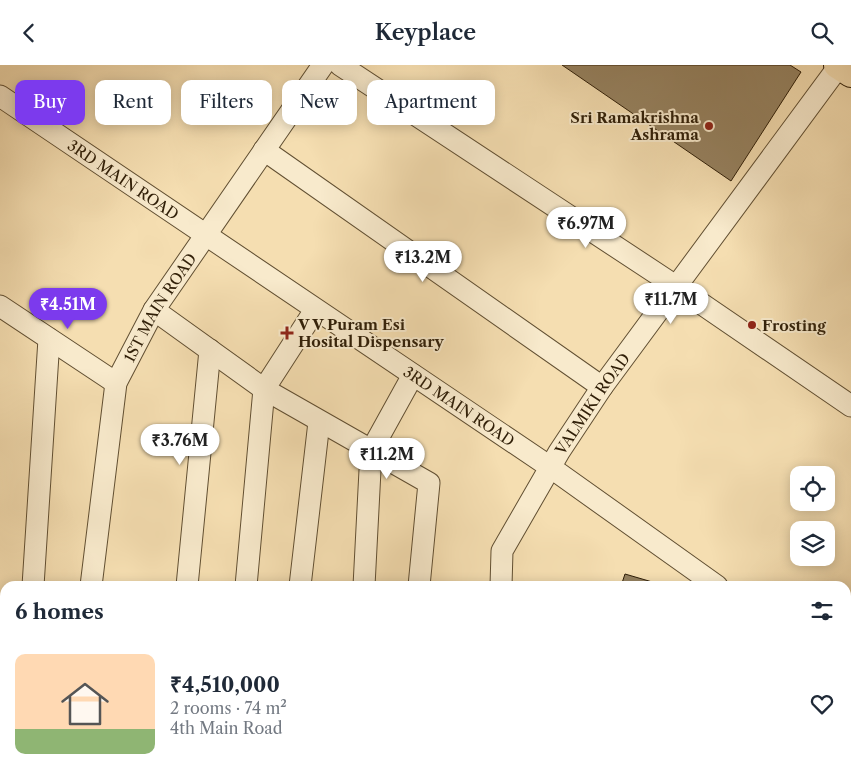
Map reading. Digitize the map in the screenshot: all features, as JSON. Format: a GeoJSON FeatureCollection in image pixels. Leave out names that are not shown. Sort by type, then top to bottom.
{"type":"FeatureCollection","features":[{"type":"Feature","properties":{"kind":"street","name":"1ST MAIN ROAD"},"geometry":{"type":"LineString","coordinates":[[92,581],[116,383],[154,310],[323,65]]}},
{"type":"Feature","properties":{"kind":"street"},"geometry":{"type":"LineString","coordinates":[[340,65],[677,287],[851,406]]}},
{"type":"Feature","properties":{"kind":"street","name":"VALMIKI ROAD"},"geometry":{"type":"LineString","coordinates":[[501,581],[502,551],[550,467],[602,387],[842,68]]}},
{"type":"Feature","properties":{"kind":"street","name":"3RD MAIN ROAD"},"geometry":{"type":"LineString","coordinates":[[0,95],[205,236],[550,467],[710,581]]}},
{"type":"Feature","properties":{"kind":"street"},"geometry":{"type":"LineString","coordinates":[[264,150],[602,387]]}},
{"type":"Feature","properties":{"kind":"street"},"geometry":{"type":"LineString","coordinates":[[0,306],[116,383]]}},
{"type":"Feature","properties":{"kind":"street"},"geometry":{"type":"LineString","coordinates":[[154,310],[264,389],[429,483],[419,581]]}},
{"type":"Feature","properties":{"kind":"street"},"geometry":{"type":"LineString","coordinates":[[246,581],[264,389],[315,310]]}},
{"type":"Feature","properties":{"kind":"street"},"geometry":{"type":"LineString","coordinates":[[33,581],[49,339]]}},
{"type":"Feature","properties":{"kind":"street"},"geometry":{"type":"LineString","coordinates":[[187,581],[210,350]]}},
{"type":"Feature","properties":{"kind":"street"},"geometry":{"type":"LineString","coordinates":[[364,581],[371,451],[413,375]]}},
{"type":"Feature","properties":{"kind":"street"},"geometry":{"type":"LineString","coordinates":[[301,581],[319,422]]}},
{"type":"Feature","properties":{"kind":"building","name":"Sri Ramakrishna Ashrama"},"geometry":{"type":"Polygon","coordinates":[[[562,65],[790,65],[801,72],[731,181],[562,65]]]}},
{"type":"Feature","properties":{"kind":"building"},"geometry":{"type":"Polygon","coordinates":[[[625,574],[649,581],[623,581],[625,574]]]}},
{"type":"Feature","properties":{"kind":"place","name":"Sri Ramakrishna Ashrama"},"geometry":{"type":"Point","coordinates":[709,126]}},
{"type":"Feature","properties":{"kind":"place","name":"Frosting"},"geometry":{"type":"Point","coordinates":[752,325]}},
{"type":"Feature","properties":{"kind":"place","name":"V V Puram Esi Hosital Dispensary"},"geometry":{"type":"Point","coordinates":[287,333]}}]}
